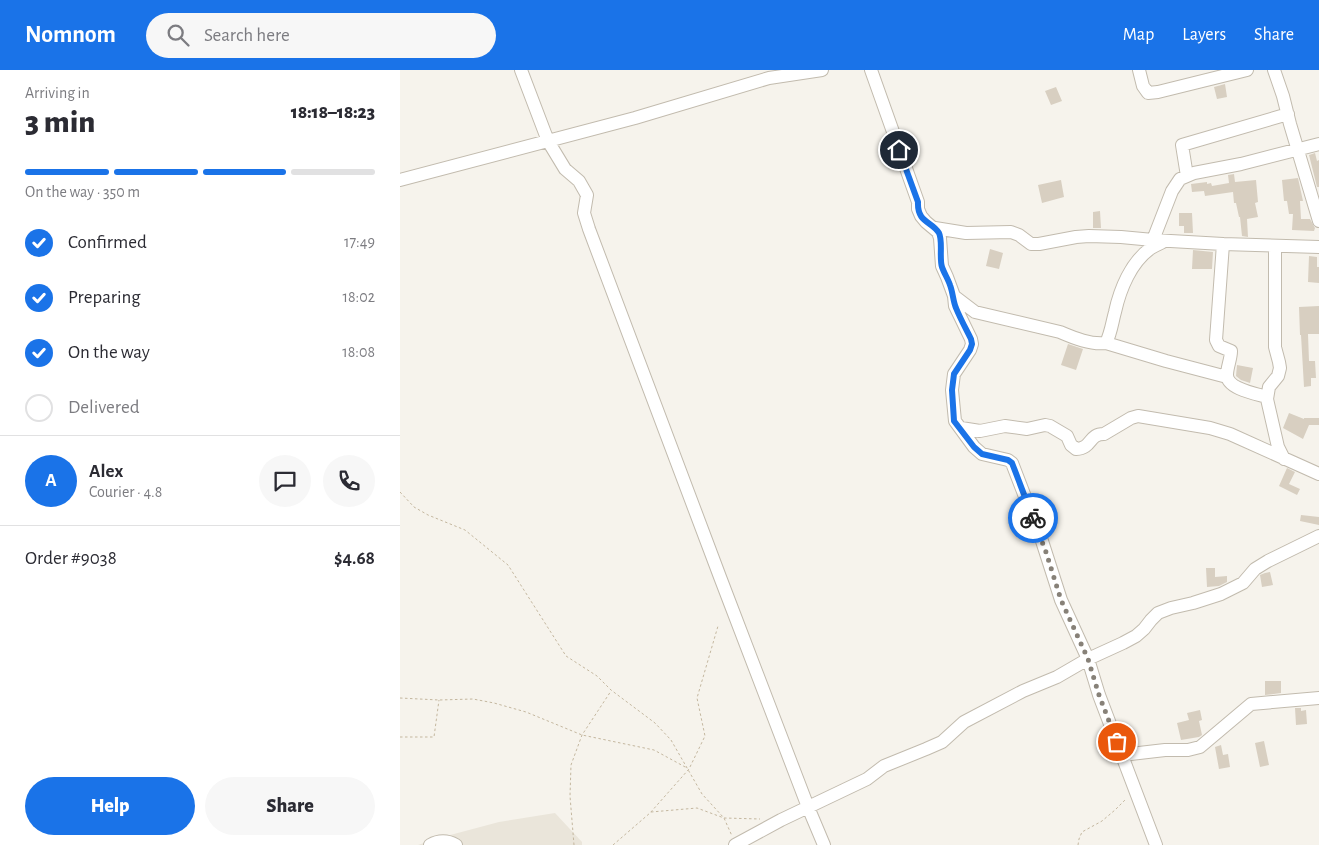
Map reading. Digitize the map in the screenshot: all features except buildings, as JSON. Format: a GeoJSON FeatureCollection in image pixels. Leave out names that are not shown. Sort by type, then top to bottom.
{"type":"FeatureCollection","features":[{"type":"Feature","properties":{"kind":"street"},"geometry":{"type":"LineString","coordinates":[[521,70],[548,141],[565,169],[579,181],[587,195],[584,213],[589,229],[824,845]]}},
{"type":"Feature","properties":{"kind":"street"},"geometry":{"type":"LineString","coordinates":[[400,180],[635,118],[769,78],[822,70]]}},
{"type":"Feature","properties":{"kind":"street"},"geometry":{"type":"LineString","coordinates":[[871,70],[918,202],[918,209],[926,222],[938,232],[942,266],[954,296],[955,306],[971,339],[970,350],[954,374],[952,390],[954,421],[974,447],[982,454],[1008,460],[1012,463],[1042,541],[1061,600],[1088,659],[1099,695],[1156,845]]}},
{"type":"Feature","properties":{"kind":"street"},"geometry":{"type":"LineString","coordinates":[[1139,70],[1143,86],[1148,93],[1246,70]]}},
{"type":"Feature","properties":{"kind":"street"},"geometry":{"type":"LineString","coordinates":[[1274,70],[1319,221]]}},
{"type":"Feature","properties":{"kind":"street"},"geometry":{"type":"LineString","coordinates":[[1187,176],[1182,146],[1288,114]]}},
{"type":"Feature","properties":{"kind":"street"},"geometry":{"type":"LineString","coordinates":[[1106,343],[1110,336],[1115,310],[1122,289],[1133,266],[1159,241],[1172,191],[1180,179],[1194,173],[1241,164],[1319,144]]}},
{"type":"Feature","properties":{"kind":"street"},"geometry":{"type":"LineString","coordinates":[[935,228],[966,233],[1011,232],[1019,235],[1031,244],[1089,236],[1159,241],[1319,247]]}},
{"type":"Feature","properties":{"kind":"street"},"geometry":{"type":"LineString","coordinates":[[1223,244],[1216,340],[1219,346],[1231,351],[1228,382],[1240,389],[1268,397]]}},
{"type":"Feature","properties":{"kind":"street"},"geometry":{"type":"LineString","coordinates":[[1275,246],[1274,347],[1280,368],[1278,376],[1269,387],[1267,400],[1274,436],[1284,459]]}},
{"type":"Feature","properties":{"kind":"street"},"geometry":{"type":"LineString","coordinates":[[954,296],[975,312],[1060,332],[1099,344],[1106,343],[1227,377]]}},
{"type":"Feature","properties":{"kind":"street"},"geometry":{"type":"LineString","coordinates":[[961,428],[980,431],[1005,426],[1027,429],[1045,425],[1066,436],[1071,445],[1076,449],[1090,444],[1095,436],[1104,434],[1131,418],[1138,416],[1230,434],[1319,474]]}},
{"type":"Feature","properties":{"kind":"street"},"geometry":{"type":"LineString","coordinates":[[736,845],[808,807],[867,779],[884,766],[942,742],[964,722],[1023,691],[1057,677],[1088,659],[1123,644],[1136,636],[1158,613],[1221,594],[1243,583],[1255,569],[1268,561],[1319,536]]}},
{"type":"Feature","properties":{"kind":"street"},"geometry":{"type":"LineString","coordinates":[[1122,755],[1165,750],[1188,750],[1200,747],[1251,704],[1319,698]]}},
{"type":"Feature","properties":{"kind":"street"},"geometry":{"type":"LineString","coordinates":[[430,845],[438,841],[456,845]]}},
{"type":"Feature","properties":{"kind":"path"},"geometry":{"type":"LineString","coordinates":[[400,492],[414,507],[428,515],[465,530],[508,565],[566,656],[597,676],[611,690],[655,723],[671,740],[702,794],[724,818],[736,845]]}},
{"type":"Feature","properties":{"kind":"path"},"geometry":{"type":"LineString","coordinates":[[613,845],[650,812],[688,769],[705,736],[697,698],[718,626]]}},
{"type":"Feature","properties":{"kind":"path"},"geometry":{"type":"LineString","coordinates":[[574,845],[570,796],[571,765],[582,735],[611,690]]}},
{"type":"Feature","properties":{"kind":"path"},"geometry":{"type":"LineString","coordinates":[[400,698],[473,699],[494,703],[526,712],[582,735],[654,750],[688,769]]}},
{"type":"Feature","properties":{"kind":"path"},"geometry":{"type":"LineString","coordinates":[[400,737],[434,737],[439,700]]}},
{"type":"Feature","properties":{"kind":"path"},"geometry":{"type":"LineString","coordinates":[[1078,845],[1082,832],[1102,821],[1116,810],[1134,786]]}},
{"type":"Feature","properties":{"kind":"path"},"geometry":{"type":"LineString","coordinates":[[650,812],[697,808],[724,818],[762,819]]}},
{"type":"Feature","properties":{"kind":"shaded area"},"geometry":{"type":"Polygon","coordinates":[[[555,813],[582,842],[582,845],[418,845],[499,822],[555,813]]]}},
{"type":"Feature","properties":{"kind":"way so far"},"geometry":{"type":"LineString","coordinates":[[1033,518],[1050,563],[1061,600],[1088,659],[1117,742]]}},
{"type":"Feature","properties":{"kind":"route"},"geometry":{"type":"LineString","coordinates":[[899,150],[918,202],[921,216],[938,232],[942,266],[954,296],[955,306],[971,339],[970,350],[954,374],[952,390],[954,421],[974,447],[982,454],[1008,460],[1012,463],[1033,518]]}}]}
